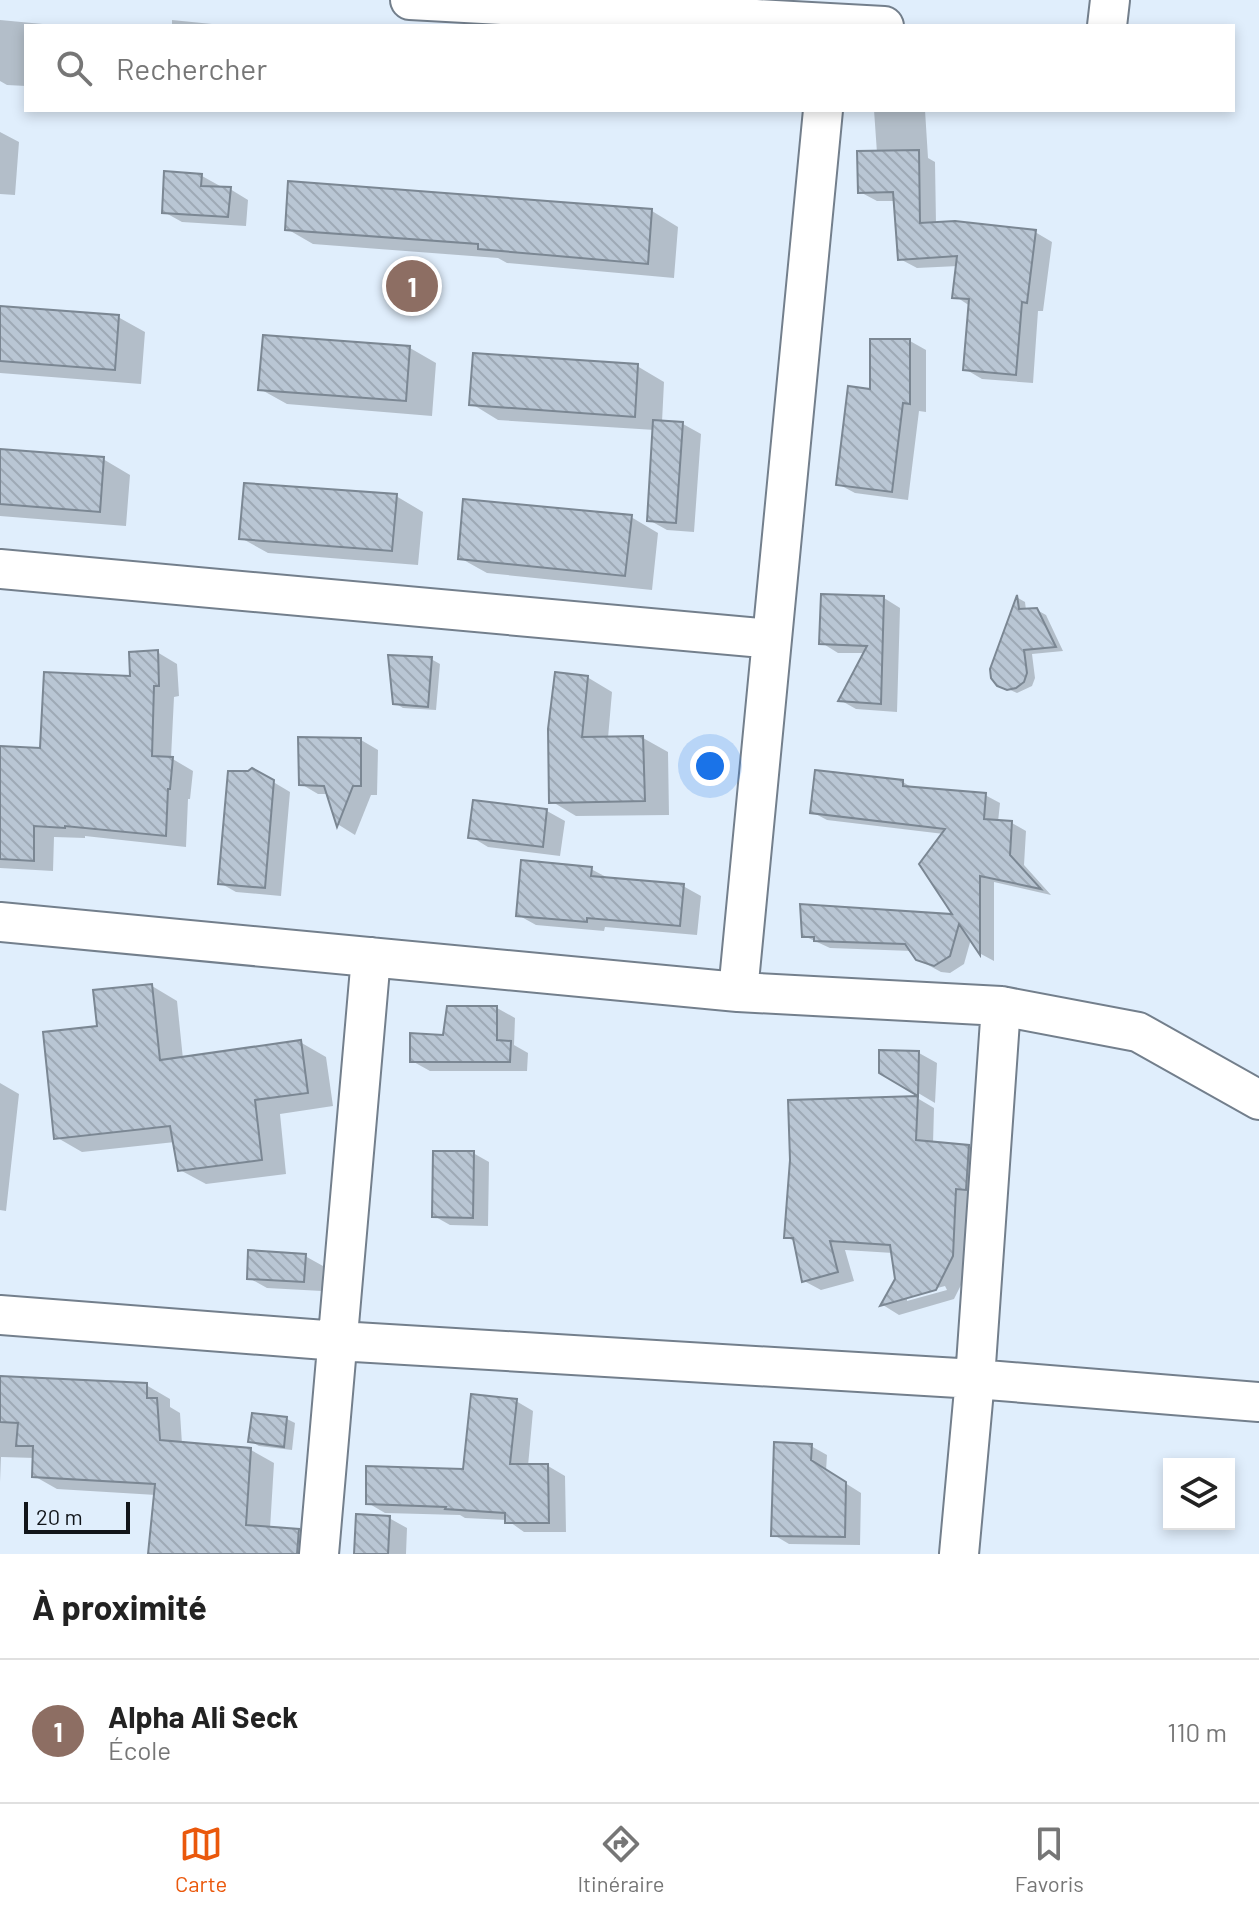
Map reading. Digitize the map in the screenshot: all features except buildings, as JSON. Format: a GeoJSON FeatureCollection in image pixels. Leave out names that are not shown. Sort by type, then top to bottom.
{"type":"FeatureCollection","features":[{"type":"Feature","properties":{"kind":"street"},"geometry":{"type":"LineString","coordinates":[[410,0],[832,16],[874,24]]}},
{"type":"Feature","properties":{"kind":"street"},"geometry":{"type":"LineString","coordinates":[[1107,24],[1110,0]]}},
{"type":"Feature","properties":{"kind":"street"},"geometry":{"type":"LineString","coordinates":[[738,992],[823,112]]}},
{"type":"Feature","properties":{"kind":"street"},"geometry":{"type":"LineString","coordinates":[[0,569],[772,639]]}},
{"type":"Feature","properties":{"kind":"street"},"geometry":{"type":"LineString","coordinates":[[0,922],[738,992],[1001,1006],[1138,1032],[1259,1100]]}},
{"type":"Feature","properties":{"kind":"street"},"geometry":{"type":"LineString","coordinates":[[319,1554],[371,957]]}},
{"type":"Feature","properties":{"kind":"street"},"geometry":{"type":"LineString","coordinates":[[959,1554],[975,1379],[1001,1006]]}},
{"type":"Feature","properties":{"kind":"street"},"geometry":{"type":"LineString","coordinates":[[0,1315],[338,1341],[975,1379],[1259,1402]]}},
{"type":"Feature","properties":{"kind":"place","name":"Alpha Ali Seck"},"geometry":{"type":"Point","coordinates":[412,286]}}]}
